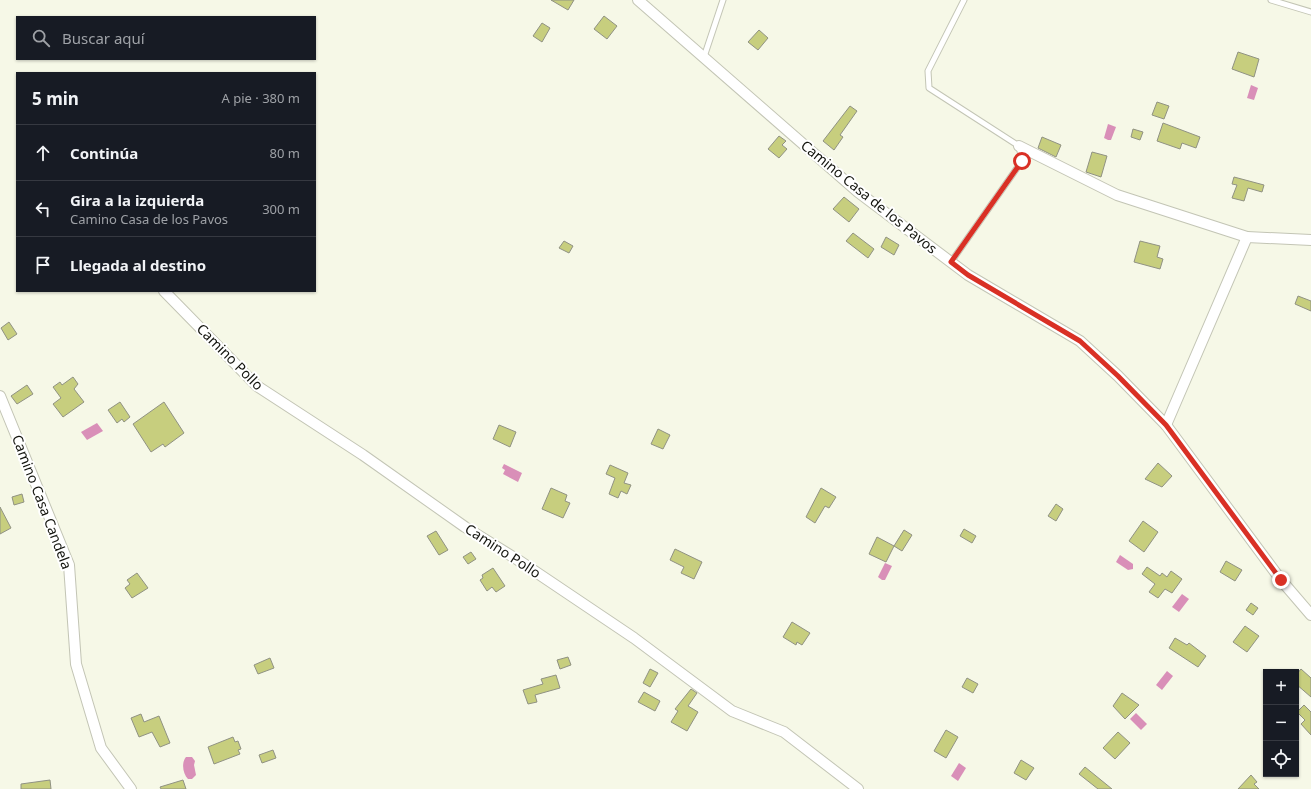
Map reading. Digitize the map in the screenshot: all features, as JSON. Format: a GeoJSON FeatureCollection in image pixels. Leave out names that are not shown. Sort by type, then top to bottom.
{"type":"FeatureCollection","features":[{"type":"Feature","properties":{"kind":"street","name":"Camino Casa de los Pavos"},"geometry":{"type":"LineString","coordinates":[[638,0],[858,192],[968,275],[1080,341],[1118,376],[1166,425],[1281,580],[1311,615]]}},
{"type":"Feature","properties":{"kind":"street"},"geometry":{"type":"LineString","coordinates":[[1019,146],[1117,195],[1248,237],[1311,240]]}},
{"type":"Feature","properties":{"kind":"street"},"geometry":{"type":"LineString","coordinates":[[1166,425],[1248,237]]}},
{"type":"Feature","properties":{"kind":"street","name":"Camino Pollo"},"geometry":{"type":"LineString","coordinates":[[165,292],[257,386],[363,455],[465,527],[518,560],[628,633],[732,711],[784,732],[858,789]]}},
{"type":"Feature","properties":{"kind":"street","name":"Camino Casa Candela"},"geometry":{"type":"LineString","coordinates":[[0,396],[69,565],[76,664],[101,748],[131,789]]}},
{"type":"Feature","properties":{"kind":"lane"},"geometry":{"type":"LineString","coordinates":[[704,57],[723,0]]}},
{"type":"Feature","properties":{"kind":"lane"},"geometry":{"type":"LineString","coordinates":[[951,262],[1022,161],[1019,146],[929,88],[928,71],[964,0]]}},
{"type":"Feature","properties":{"kind":"lane"},"geometry":{"type":"LineString","coordinates":[[1271,0],[1311,12]]}},
{"type":"Feature","properties":{"kind":"shaded area"},"geometry":{"type":"Polygon","coordinates":[[[1251,85],[1258,88],[1254,100],[1247,98],[1251,85]]]}},
{"type":"Feature","properties":{"kind":"shaded area"},"geometry":{"type":"Polygon","coordinates":[[[1108,124],[1116,127],[1111,140],[1104,138],[1108,124]]]}},
{"type":"Feature","properties":{"kind":"shaded area"},"geometry":{"type":"Polygon","coordinates":[[[97,423],[103,431],[87,440],[81,432],[97,423]]]}},
{"type":"Feature","properties":{"kind":"shaded area"},"geometry":{"type":"Polygon","coordinates":[[[504,464],[522,473],[518,482],[503,474],[505,470],[502,468],[504,464]]]}},
{"type":"Feature","properties":{"kind":"shaded area"},"geometry":{"type":"Polygon","coordinates":[[[1120,555],[1133,564],[1133,569],[1128,570],[1116,562],[1120,555]]]}},
{"type":"Feature","properties":{"kind":"shaded area"},"geometry":{"type":"Polygon","coordinates":[[[885,563],[892,566],[885,580],[882,580],[878,577],[885,563]]]}},
{"type":"Feature","properties":{"kind":"shaded area"},"geometry":{"type":"Polygon","coordinates":[[[1182,594],[1189,599],[1179,612],[1172,607],[1182,594]]]}},
{"type":"Feature","properties":{"kind":"shaded area"},"geometry":{"type":"Polygon","coordinates":[[[1167,671],[1173,676],[1162,690],[1156,685],[1167,671]]]}},
{"type":"Feature","properties":{"kind":"shaded area"},"geometry":{"type":"Polygon","coordinates":[[[1136,713],[1147,724],[1141,730],[1130,719],[1136,713]]]}},
{"type":"Feature","properties":{"kind":"shaded area"},"geometry":{"type":"Polygon","coordinates":[[[186,757],[192,757],[195,761],[194,765],[196,775],[192,779],[188,779],[186,777],[184,771],[183,765],[186,757]]]}},
{"type":"Feature","properties":{"kind":"shaded area"},"geometry":{"type":"Polygon","coordinates":[[[959,763],[966,768],[958,781],[951,776],[959,763]]]}},
{"type":"Feature","properties":{"kind":"building"},"geometry":{"type":"Polygon","coordinates":[[[551,0],[574,0],[568,10],[551,0]]]}},
{"type":"Feature","properties":{"kind":"building"},"geometry":{"type":"Polygon","coordinates":[[[604,16],[617,26],[607,39],[594,29],[604,16]]]}},
{"type":"Feature","properties":{"kind":"building"},"geometry":{"type":"Polygon","coordinates":[[[542,23],[550,28],[542,42],[533,36],[542,23]]]}},
{"type":"Feature","properties":{"kind":"building"},"geometry":{"type":"Polygon","coordinates":[[[759,30],[768,38],[758,50],[748,42],[759,30]]]}},
{"type":"Feature","properties":{"kind":"building"},"geometry":{"type":"Polygon","coordinates":[[[1238,52],[1259,59],[1254,77],[1232,69],[1238,52]]]}},
{"type":"Feature","properties":{"kind":"building"},"geometry":{"type":"Polygon","coordinates":[[[1157,102],[1169,106],[1164,119],[1152,115],[1157,102]]]}},
{"type":"Feature","properties":{"kind":"building"},"geometry":{"type":"Polygon","coordinates":[[[850,106],[857,111],[840,135],[843,137],[834,150],[823,141],[850,106]]]}},
{"type":"Feature","properties":{"kind":"building"},"geometry":{"type":"Polygon","coordinates":[[[1163,123],[1200,137],[1196,148],[1182,143],[1180,149],[1157,141],[1163,123]]]}},
{"type":"Feature","properties":{"kind":"building"},"geometry":{"type":"Polygon","coordinates":[[[1133,129],[1143,132],[1140,140],[1131,137],[1133,129]]]}},
{"type":"Feature","properties":{"kind":"building"},"geometry":{"type":"Polygon","coordinates":[[[779,136],[786,141],[782,145],[787,149],[779,158],[768,149],[779,136]]]}},
{"type":"Feature","properties":{"kind":"building"},"geometry":{"type":"Polygon","coordinates":[[[1042,137],[1061,145],[1056,157],[1038,148],[1042,137]]]}},
{"type":"Feature","properties":{"kind":"building"},"geometry":{"type":"Polygon","coordinates":[[[1092,152],[1107,156],[1101,177],[1086,172],[1092,152]]]}},
{"type":"Feature","properties":{"kind":"building"},"geometry":{"type":"Polygon","coordinates":[[[1234,177],[1264,185],[1262,192],[1248,188],[1244,201],[1232,198],[1237,185],[1232,184],[1234,177]]]}},
{"type":"Feature","properties":{"kind":"building"},"geometry":{"type":"Polygon","coordinates":[[[844,197],[859,209],[849,222],[833,209],[844,197]]]}},
{"type":"Feature","properties":{"kind":"building"},"geometry":{"type":"Polygon","coordinates":[[[853,233],[874,249],[868,258],[846,241],[853,233]]]}},
{"type":"Feature","properties":{"kind":"building"},"geometry":{"type":"Polygon","coordinates":[[[886,237],[899,245],[894,255],[881,247],[886,237]]]}},
{"type":"Feature","properties":{"kind":"building"},"geometry":{"type":"Polygon","coordinates":[[[564,241],[573,246],[569,253],[559,248],[564,241]]]}},
{"type":"Feature","properties":{"kind":"building"},"geometry":{"type":"Polygon","coordinates":[[[1140,241],[1160,246],[1157,257],[1163,259],[1160,269],[1134,262],[1140,241]]]}},
{"type":"Feature","properties":{"kind":"building"},"geometry":{"type":"Polygon","coordinates":[[[1298,296],[1311,301],[1311,311],[1295,304],[1298,296]]]}},
{"type":"Feature","properties":{"kind":"building"},"geometry":{"type":"Polygon","coordinates":[[[9,322],[17,334],[8,340],[1,328],[9,322]]]}},
{"type":"Feature","properties":{"kind":"building"},"geometry":{"type":"Polygon","coordinates":[[[73,377],[78,384],[74,389],[84,402],[63,417],[53,404],[61,398],[53,387],[60,382],[62,385],[73,377]]]}},
{"type":"Feature","properties":{"kind":"building"},"geometry":{"type":"Polygon","coordinates":[[[27,385],[33,394],[17,404],[11,396],[27,385]]]}},
{"type":"Feature","properties":{"kind":"building"},"geometry":{"type":"Polygon","coordinates":[[[120,402],[130,417],[124,422],[122,419],[117,423],[108,410],[120,402]]]}},
{"type":"Feature","properties":{"kind":"building"},"geometry":{"type":"Polygon","coordinates":[[[164,402],[184,433],[165,447],[163,444],[151,452],[133,424],[164,402]]]}},
{"type":"Feature","properties":{"kind":"building"},"geometry":{"type":"Polygon","coordinates":[[[499,425],[516,432],[510,447],[493,439],[499,425]]]}},
{"type":"Feature","properties":{"kind":"building"},"geometry":{"type":"Polygon","coordinates":[[[658,429],[670,435],[663,449],[651,444],[658,429]]]}},
{"type":"Feature","properties":{"kind":"building"},"geometry":{"type":"Polygon","coordinates":[[[1158,463],[1172,476],[1162,487],[1145,479],[1158,463]]]}},
{"type":"Feature","properties":{"kind":"building"},"geometry":{"type":"Polygon","coordinates":[[[610,465],[628,473],[624,483],[631,485],[627,494],[621,491],[618,498],[609,494],[615,478],[606,474],[610,465]]]}},
{"type":"Feature","properties":{"kind":"building"},"geometry":{"type":"Polygon","coordinates":[[[551,488],[567,495],[565,501],[570,503],[563,518],[542,509],[551,488]]]}},
{"type":"Feature","properties":{"kind":"building"},"geometry":{"type":"Polygon","coordinates":[[[821,488],[836,497],[829,508],[825,506],[815,523],[806,517],[821,488]]]}},
{"type":"Feature","properties":{"kind":"building"},"geometry":{"type":"Polygon","coordinates":[[[22,494],[24,502],[14,505],[12,497],[22,494]]]}},
{"type":"Feature","properties":{"kind":"building"},"geometry":{"type":"Polygon","coordinates":[[[1056,504],[1063,509],[1056,521],[1048,516],[1056,504]]]}},
{"type":"Feature","properties":{"kind":"building"},"geometry":{"type":"Polygon","coordinates":[[[0,507],[11,528],[0,534],[0,507]]]}},
{"type":"Feature","properties":{"kind":"building"},"geometry":{"type":"Polygon","coordinates":[[[1143,521],[1158,532],[1144,552],[1129,541],[1143,521]]]}},
{"type":"Feature","properties":{"kind":"building"},"geometry":{"type":"Polygon","coordinates":[[[964,529],[976,536],[972,543],[960,536],[964,529]]]}},
{"type":"Feature","properties":{"kind":"building"},"geometry":{"type":"Polygon","coordinates":[[[904,530],[912,535],[902,551],[894,546],[904,530]]]}},
{"type":"Feature","properties":{"kind":"building"},"geometry":{"type":"Polygon","coordinates":[[[436,531],[448,550],[439,555],[427,536],[436,531]]]}},
{"type":"Feature","properties":{"kind":"building"},"geometry":{"type":"Polygon","coordinates":[[[877,537],[894,546],[886,562],[869,554],[877,537]]]}},
{"type":"Feature","properties":{"kind":"building"},"geometry":{"type":"Polygon","coordinates":[[[675,549],[702,562],[694,579],[681,573],[684,567],[670,560],[675,549]]]}},
{"type":"Feature","properties":{"kind":"building"},"geometry":{"type":"Polygon","coordinates":[[[471,552],[476,559],[468,564],[463,557],[471,552]]]}},
{"type":"Feature","properties":{"kind":"building"},"geometry":{"type":"Polygon","coordinates":[[[1226,561],[1242,570],[1235,581],[1220,572],[1226,561]]]}},
{"type":"Feature","properties":{"kind":"building"},"geometry":{"type":"Polygon","coordinates":[[[1147,567],[1160,576],[1162,573],[1167,577],[1171,571],[1182,579],[1172,593],[1165,589],[1158,598],[1149,592],[1155,584],[1142,574],[1147,567]]]}},
{"type":"Feature","properties":{"kind":"building"},"geometry":{"type":"Polygon","coordinates":[[[493,568],[505,586],[496,592],[492,587],[487,591],[480,580],[483,578],[482,575],[493,568]]]}},
{"type":"Feature","properties":{"kind":"building"},"geometry":{"type":"Polygon","coordinates":[[[137,573],[148,588],[132,598],[125,588],[130,584],[127,580],[137,573]]]}},
{"type":"Feature","properties":{"kind":"building"},"geometry":{"type":"Polygon","coordinates":[[[1251,603],[1258,608],[1253,615],[1246,610],[1251,603]]]}},
{"type":"Feature","properties":{"kind":"building"},"geometry":{"type":"Polygon","coordinates":[[[792,622],[810,633],[802,645],[797,642],[796,645],[783,637],[792,622]]]}},
{"type":"Feature","properties":{"kind":"building"},"geometry":{"type":"Polygon","coordinates":[[[1245,626],[1259,636],[1247,652],[1233,642],[1245,626]]]}},
{"type":"Feature","properties":{"kind":"building"},"geometry":{"type":"Polygon","coordinates":[[[1175,638],[1187,645],[1189,643],[1206,656],[1198,667],[1169,648],[1175,638]]]}},
{"type":"Feature","properties":{"kind":"building"},"geometry":{"type":"Polygon","coordinates":[[[568,657],[571,665],[560,669],[557,660],[568,657]]]}},
{"type":"Feature","properties":{"kind":"building"},"geometry":{"type":"Polygon","coordinates":[[[270,658],[274,668],[258,674],[254,665],[270,658]]]}},
{"type":"Feature","properties":{"kind":"building"},"geometry":{"type":"Polygon","coordinates":[[[650,669],[658,673],[650,687],[643,683],[650,669]]]}},
{"type":"Feature","properties":{"kind":"building"},"geometry":{"type":"Polygon","coordinates":[[[1301,669],[1311,678],[1311,697],[1299,687],[1299,671],[1301,669]]]}},
{"type":"Feature","properties":{"kind":"building"},"geometry":{"type":"Polygon","coordinates":[[[556,675],[560,688],[535,695],[537,702],[528,704],[523,690],[543,684],[541,679],[556,675]]]}},
{"type":"Feature","properties":{"kind":"building"},"geometry":{"type":"Polygon","coordinates":[[[967,678],[978,684],[973,693],[962,687],[967,678]]]}},
{"type":"Feature","properties":{"kind":"building"},"geometry":{"type":"Polygon","coordinates":[[[691,689],[697,693],[688,706],[698,712],[687,731],[671,722],[678,711],[675,709],[691,689]]]}},
{"type":"Feature","properties":{"kind":"building"},"geometry":{"type":"Polygon","coordinates":[[[644,692],[660,701],[655,711],[638,702],[644,692]]]}},
{"type":"Feature","properties":{"kind":"building"},"geometry":{"type":"Polygon","coordinates":[[[1122,693],[1139,705],[1125,719],[1113,706],[1122,693]]]}},
{"type":"Feature","properties":{"kind":"building"},"geometry":{"type":"Polygon","coordinates":[[[1304,705],[1311,712],[1311,735],[1301,724],[1305,720],[1299,714],[1299,710],[1304,705]]]}},
{"type":"Feature","properties":{"kind":"building"},"geometry":{"type":"Polygon","coordinates":[[[141,714],[144,722],[159,716],[170,743],[160,747],[152,732],[139,737],[131,718],[141,714]]]}},
{"type":"Feature","properties":{"kind":"building"},"geometry":{"type":"Polygon","coordinates":[[[946,730],[958,737],[946,758],[934,751],[946,730]]]}},
{"type":"Feature","properties":{"kind":"building"},"geometry":{"type":"Polygon","coordinates":[[[1118,732],[1130,743],[1115,759],[1103,748],[1118,732]]]}},
{"type":"Feature","properties":{"kind":"building"},"geometry":{"type":"Polygon","coordinates":[[[233,737],[235,742],[238,741],[241,749],[238,750],[240,754],[214,764],[208,747],[233,737]]]}},
{"type":"Feature","properties":{"kind":"building"},"geometry":{"type":"Polygon","coordinates":[[[273,750],[276,758],[262,763],[259,755],[273,750]]]}},
{"type":"Feature","properties":{"kind":"building"},"geometry":{"type":"Polygon","coordinates":[[[1021,760],[1034,768],[1026,780],[1014,773],[1021,760]]]}},
{"type":"Feature","properties":{"kind":"building"},"geometry":{"type":"Polygon","coordinates":[[[1085,767],[1112,789],[1098,789],[1079,774],[1085,767]]]}},
{"type":"Feature","properties":{"kind":"building"},"geometry":{"type":"Polygon","coordinates":[[[1251,775],[1257,782],[1254,784],[1259,789],[1238,789],[1251,775]]]}},
{"type":"Feature","properties":{"kind":"building"},"geometry":{"type":"Polygon","coordinates":[[[50,780],[51,789],[21,789],[21,784],[50,780]]]}},
{"type":"Feature","properties":{"kind":"building"},"geometry":{"type":"Polygon","coordinates":[[[183,780],[186,789],[161,789],[160,787],[183,780]]]}},
{"type":"Feature","properties":{"kind":"route"},"geometry":{"type":"LineString","coordinates":[[1022,161],[951,262],[968,275],[1080,341],[1118,376],[1166,425],[1281,580]]}}]}
